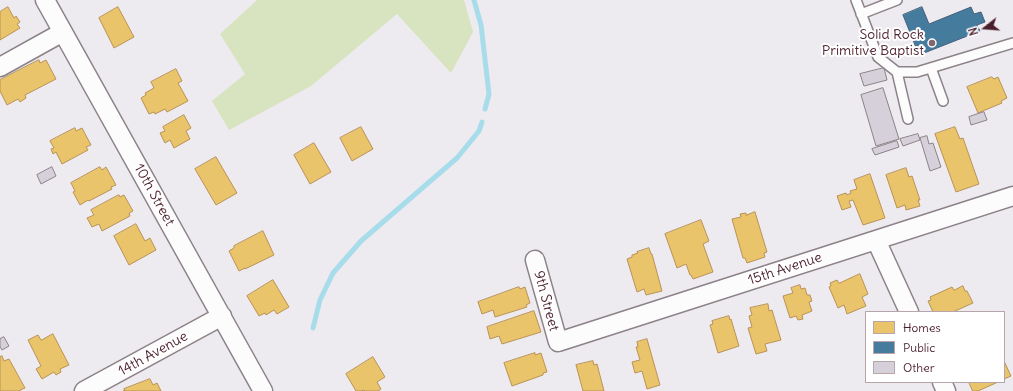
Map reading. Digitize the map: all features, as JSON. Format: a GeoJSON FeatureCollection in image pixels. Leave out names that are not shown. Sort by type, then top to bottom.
{"type":"FeatureCollection","features":[{"type":"Feature","properties":{"kind":"street","name":"10th Street"},"geometry":{"type":"LineString","coordinates":[[49,2],[63,32],[263,391]]}},
{"type":"Feature","properties":{"kind":"street"},"geometry":{"type":"LineString","coordinates":[[0,68],[63,32]]}},
{"type":"Feature","properties":{"kind":"street","name":"15th Avenue"},"geometry":{"type":"LineString","coordinates":[[558,342],[1013,196]]}},
{"type":"Feature","properties":{"kind":"street"},"geometry":{"type":"LineString","coordinates":[[876,240],[909,311]]}},
{"type":"Feature","properties":{"kind":"street","name":"9th Street"},"geometry":{"type":"LineString","coordinates":[[535,260],[558,342]]}},
{"type":"Feature","properties":{"kind":"street","name":"14th Avenue"},"geometry":{"type":"LineString","coordinates":[[84,391],[222,316]]}},
{"type":"Feature","properties":{"kind":"lane"},"geometry":{"type":"LineString","coordinates":[[856,0],[878,57],[897,72],[917,72],[1013,43]]}},
{"type":"Feature","properties":{"kind":"lane"},"geometry":{"type":"LineString","coordinates":[[861,14],[897,0]]}},
{"type":"Feature","properties":{"kind":"lane"},"geometry":{"type":"LineString","coordinates":[[931,68],[942,101]]}},
{"type":"Feature","properties":{"kind":"lane"},"geometry":{"type":"LineString","coordinates":[[897,72],[908,119]]}},
{"type":"Feature","properties":{"kind":"green space"},"geometry":{"type":"Polygon","coordinates":[[[257,0],[464,0],[473,32],[451,73],[397,14],[311,86],[229,130],[212,101],[245,74],[220,34],[257,0]]]}},
{"type":"Feature","properties":{"kind":"building: Homes"},"geometry":{"type":"Polygon","coordinates":[[[8,7],[14,18],[16,16],[20,22],[17,24],[20,28],[0,40],[0,12],[8,7]]]}},
{"type":"Feature","properties":{"kind":"building: Homes"},"geometry":{"type":"Polygon","coordinates":[[[118,7],[134,37],[114,48],[99,18],[118,7]]]}},
{"type":"Feature","properties":{"kind":"building: Homes"},"geometry":{"type":"Polygon","coordinates":[[[39,60],[40,63],[46,60],[56,79],[25,95],[26,98],[20,102],[18,99],[7,105],[0,91],[0,80],[39,60]]]}},
{"type":"Feature","properties":{"kind":"building: Homes"},"geometry":{"type":"Polygon","coordinates":[[[176,69],[182,81],[178,83],[188,101],[167,112],[165,109],[155,114],[154,112],[149,114],[141,98],[146,95],[145,93],[154,88],[151,82],[176,69]]]}},
{"type":"Feature","properties":{"kind":"building: Homes"},"geometry":{"type":"Polygon","coordinates":[[[992,77],[994,79],[998,77],[1007,98],[1001,101],[1002,103],[978,113],[967,87],[992,77]]]}},
{"type":"Feature","properties":{"kind":"building: Homes"},"geometry":{"type":"Polygon","coordinates":[[[184,115],[191,128],[186,131],[190,139],[174,148],[170,140],[165,143],[160,133],[165,131],[163,127],[184,115]]]}},
{"type":"Feature","properties":{"kind":"building: Homes"},"geometry":{"type":"Polygon","coordinates":[[[361,127],[373,149],[352,161],[340,138],[361,127]]]}},
{"type":"Feature","properties":{"kind":"building: Homes"},"geometry":{"type":"Polygon","coordinates":[[[955,127],[960,139],[963,138],[979,184],[956,192],[935,134],[955,127]]]}},
{"type":"Feature","properties":{"kind":"building: Homes"},"geometry":{"type":"Polygon","coordinates":[[[75,128],[76,131],[82,128],[91,145],[86,147],[88,150],[62,164],[56,152],[53,154],[51,149],[54,148],[50,141],[75,128]]]}},
{"type":"Feature","properties":{"kind":"building: Homes"},"geometry":{"type":"Polygon","coordinates":[[[314,143],[331,172],[310,184],[294,155],[314,143]]]}},
{"type":"Feature","properties":{"kind":"building: Homes"},"geometry":{"type":"Polygon","coordinates":[[[216,157],[237,193],[216,205],[195,169],[216,157]]]}},
{"type":"Feature","properties":{"kind":"building: Homes"},"geometry":{"type":"Polygon","coordinates":[[[100,167],[102,170],[106,167],[116,185],[111,187],[112,189],[80,205],[73,192],[75,191],[71,183],[100,167]]]}},
{"type":"Feature","properties":{"kind":"building: Homes"},"geometry":{"type":"Polygon","coordinates":[[[906,168],[909,177],[912,176],[920,200],[918,200],[920,206],[906,210],[905,205],[897,208],[886,175],[906,168]]]}},
{"type":"Feature","properties":{"kind":"building: Homes"},"geometry":{"type":"Polygon","coordinates":[[[870,174],[885,218],[863,225],[853,200],[849,201],[851,207],[842,210],[837,196],[846,193],[847,195],[851,193],[850,191],[857,189],[854,180],[870,174]]]}},
{"type":"Feature","properties":{"kind":"building: Homes"},"geometry":{"type":"Polygon","coordinates":[[[119,195],[120,197],[124,195],[133,211],[129,213],[130,216],[102,231],[99,224],[92,227],[87,218],[94,215],[91,210],[119,195]]]}},
{"type":"Feature","properties":{"kind":"building: Homes"},"geometry":{"type":"Polygon","coordinates":[[[755,212],[767,252],[764,253],[765,257],[747,263],[745,258],[743,258],[732,219],[741,217],[740,214],[746,213],[746,215],[755,212]]]}},
{"type":"Feature","properties":{"kind":"building: Homes"},"geometry":{"type":"Polygon","coordinates":[[[701,220],[709,241],[703,244],[713,272],[693,279],[686,264],[677,268],[665,234],[701,220]]]}},
{"type":"Feature","properties":{"kind":"building: Homes"},"geometry":{"type":"Polygon","coordinates":[[[136,224],[145,241],[150,238],[156,250],[129,265],[114,236],[136,224]]]}},
{"type":"Feature","properties":{"kind":"building: Homes"},"geometry":{"type":"Polygon","coordinates":[[[263,231],[274,255],[239,271],[229,251],[234,248],[234,246],[263,231]]]}},
{"type":"Feature","properties":{"kind":"building: Homes"},"geometry":{"type":"Polygon","coordinates":[[[649,248],[662,291],[646,295],[644,289],[637,292],[627,259],[638,253],[637,252],[649,248]]]}},
{"type":"Feature","properties":{"kind":"building: Homes"},"geometry":{"type":"Polygon","coordinates":[[[860,274],[868,294],[862,297],[866,306],[847,314],[844,305],[838,308],[829,287],[831,286],[830,283],[837,280],[839,283],[860,274]]]}},
{"type":"Feature","properties":{"kind":"building: Homes"},"geometry":{"type":"Polygon","coordinates":[[[273,280],[289,307],[277,314],[274,310],[266,315],[265,313],[259,316],[247,296],[273,280]]]}},
{"type":"Feature","properties":{"kind":"building: Homes"},"geometry":{"type":"Polygon","coordinates":[[[800,285],[801,289],[805,288],[807,295],[810,295],[812,301],[809,302],[812,311],[802,315],[803,319],[798,320],[796,316],[790,318],[783,296],[793,293],[791,288],[800,285]]]}},
{"type":"Feature","properties":{"kind":"building: Homes"},"geometry":{"type":"Polygon","coordinates":[[[963,286],[973,303],[955,311],[933,311],[928,301],[931,300],[930,297],[952,287],[954,290],[963,286]]]}},
{"type":"Feature","properties":{"kind":"building: Homes"},"geometry":{"type":"Polygon","coordinates":[[[519,287],[520,289],[525,287],[530,303],[526,305],[527,307],[495,317],[493,310],[482,314],[478,302],[519,287]]]}},
{"type":"Feature","properties":{"kind":"building: Homes"},"geometry":{"type":"Polygon","coordinates":[[[768,304],[769,311],[772,310],[781,340],[765,344],[767,351],[756,354],[748,328],[752,327],[749,316],[752,315],[750,308],[768,304]]]}},
{"type":"Feature","properties":{"kind":"building: Homes"},"geometry":{"type":"Polygon","coordinates":[[[534,311],[541,332],[502,344],[499,336],[490,339],[487,327],[534,311]]]}},
{"type":"Feature","properties":{"kind":"building: Homes"},"geometry":{"type":"Polygon","coordinates":[[[729,316],[739,346],[718,353],[710,325],[713,324],[712,321],[729,316]]]}},
{"type":"Feature","properties":{"kind":"building: Homes"},"geometry":{"type":"Polygon","coordinates":[[[53,334],[69,365],[60,369],[61,372],[56,375],[54,372],[42,379],[36,369],[41,366],[28,340],[38,335],[41,340],[53,334]]]}},
{"type":"Feature","properties":{"kind":"building: Homes"},"geometry":{"type":"Polygon","coordinates":[[[647,339],[660,385],[647,389],[642,371],[635,373],[632,362],[640,360],[636,347],[638,347],[637,342],[647,339]]]}},
{"type":"Feature","properties":{"kind":"building: Homes"},"geometry":{"type":"Polygon","coordinates":[[[535,353],[535,355],[541,353],[547,372],[543,373],[543,375],[512,386],[504,363],[535,353]]]}},
{"type":"Feature","properties":{"kind":"building: Homes"},"geometry":{"type":"Polygon","coordinates":[[[2,356],[4,361],[9,359],[25,388],[20,391],[0,391],[0,357],[2,356]]]}},
{"type":"Feature","properties":{"kind":"building: Homes"},"geometry":{"type":"Polygon","coordinates":[[[373,357],[385,377],[377,382],[381,389],[378,391],[356,391],[346,374],[373,357]]]}},
{"type":"Feature","properties":{"kind":"building: Homes"},"geometry":{"type":"Polygon","coordinates":[[[593,361],[594,365],[597,364],[604,391],[583,391],[576,365],[593,361]]]}},
{"type":"Feature","properties":{"kind":"building: Homes"},"geometry":{"type":"Polygon","coordinates":[[[1005,363],[1011,376],[1005,379],[1005,363]]]}},
{"type":"Feature","properties":{"kind":"building: Homes"},"geometry":{"type":"Polygon","coordinates":[[[150,379],[153,385],[157,383],[161,391],[123,391],[125,390],[124,389],[150,379]]]}},
{"type":"Feature","properties":{"kind":"building: Homes"},"geometry":{"type":"Polygon","coordinates":[[[969,383],[996,383],[978,391],[973,391],[969,383]]]}},
{"type":"Feature","properties":{"kind":"building: Public","name":"Solid Rock Primitive Baptist"},"geometry":{"type":"Polygon","coordinates":[[[922,7],[929,24],[971,7],[974,14],[981,12],[985,22],[977,25],[980,31],[919,55],[903,15],[922,7]]]}},
{"type":"Feature","properties":{"kind":"building: Other"},"geometry":{"type":"Polygon","coordinates":[[[884,68],[887,80],[864,86],[860,74],[884,68]]]}},
{"type":"Feature","properties":{"kind":"building: Other"},"geometry":{"type":"Polygon","coordinates":[[[883,88],[899,139],[876,146],[861,95],[883,88]]]}},
{"type":"Feature","properties":{"kind":"building: Other"},"geometry":{"type":"Polygon","coordinates":[[[984,112],[987,120],[971,125],[969,117],[984,112]]]}},
{"type":"Feature","properties":{"kind":"building: Other"},"geometry":{"type":"Polygon","coordinates":[[[918,134],[920,140],[903,146],[900,139],[918,134]]]}},
{"type":"Feature","properties":{"kind":"building: Other"},"geometry":{"type":"Polygon","coordinates":[[[927,136],[929,144],[933,143],[941,167],[930,171],[920,138],[927,136]]]}},
{"type":"Feature","properties":{"kind":"building: Other"},"geometry":{"type":"Polygon","coordinates":[[[897,141],[899,147],[875,155],[872,149],[897,141]]]}},
{"type":"Feature","properties":{"kind":"building: Other"},"geometry":{"type":"Polygon","coordinates":[[[52,167],[56,176],[41,184],[37,175],[52,167]]]}},
{"type":"Feature","properties":{"kind":"building: Other"},"geometry":{"type":"Polygon","coordinates":[[[4,337],[9,346],[2,350],[0,347],[0,339],[4,337]]]}},
{"type":"Feature","properties":{"kind":"waterway"},"geometry":{"type":"LineString","coordinates":[[474,0],[481,25],[489,94],[485,109]]}},
{"type":"Feature","properties":{"kind":"waterway"},"geometry":{"type":"LineString","coordinates":[[313,328],[320,300],[333,273],[361,241],[457,158],[479,131],[482,122]]}},
{"type":"Feature","properties":{"kind":"place","name":"Solid Rock Primitive Baptist"},"geometry":{"type":"Point","coordinates":[932,43]}}]}
